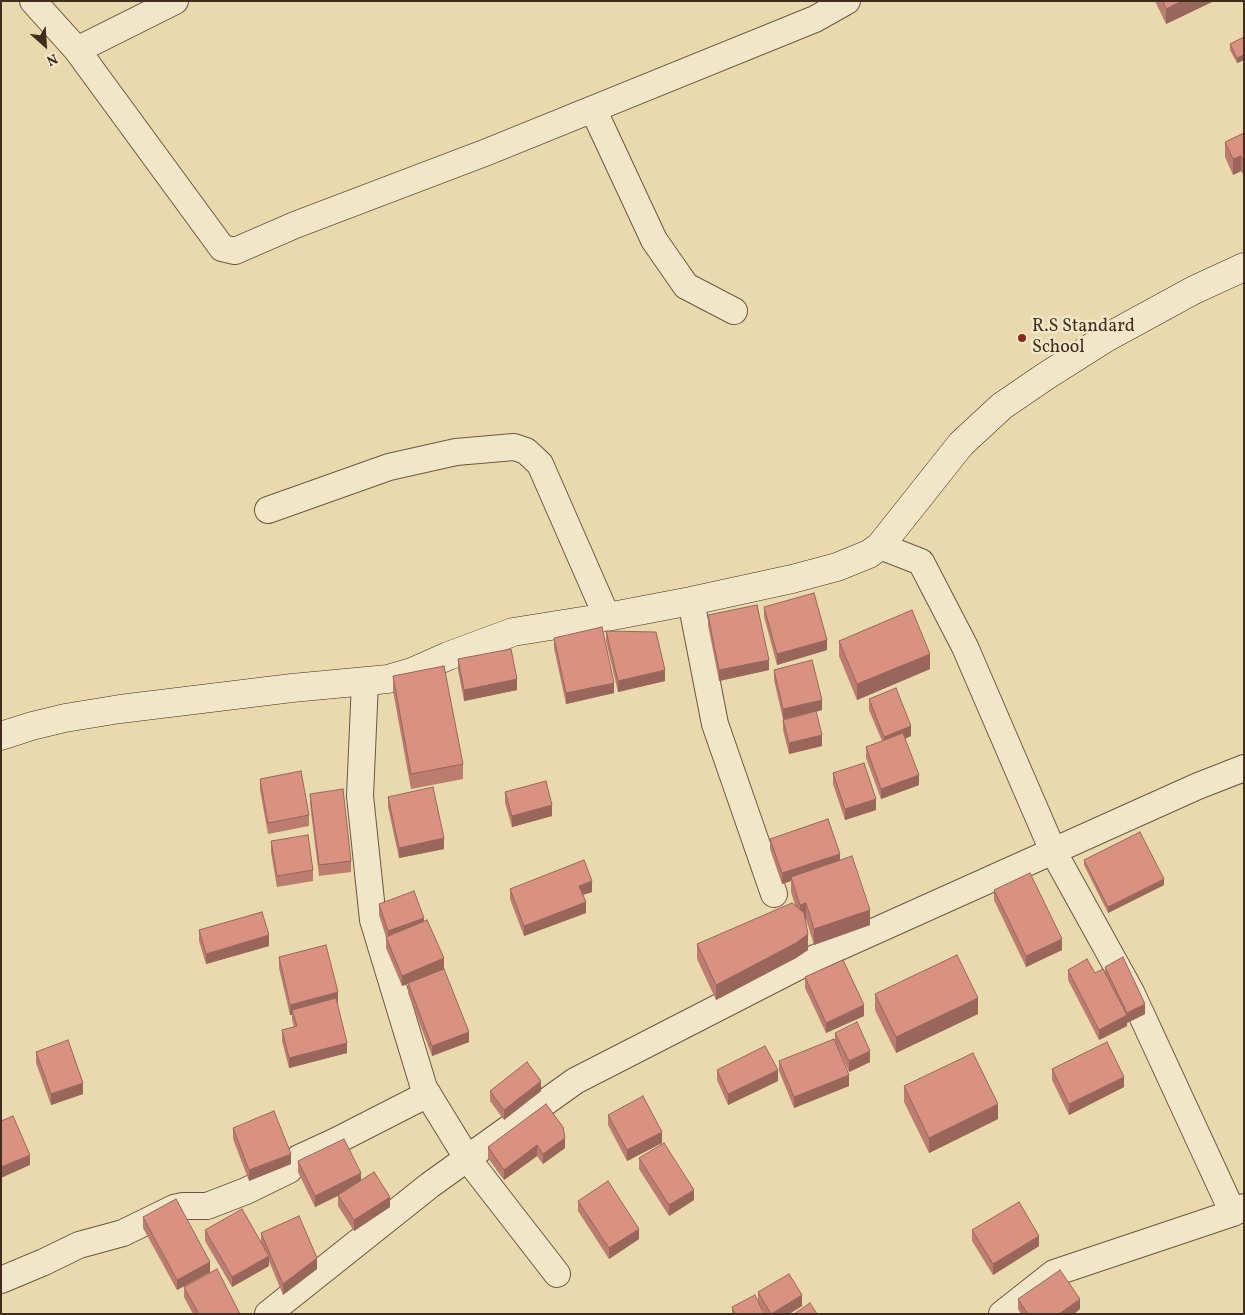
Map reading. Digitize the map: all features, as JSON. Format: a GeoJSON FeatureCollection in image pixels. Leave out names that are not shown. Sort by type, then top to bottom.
{"type":"FeatureCollection","features":[{"type":"Feature","properties":{"kind":"street"},"geometry":{"type":"LineString","coordinates":[[34,1],[78,50],[222,248],[235,251],[295,225],[487,152],[815,19],[847,1]]}},
{"type":"Feature","properties":{"kind":"street"},"geometry":{"type":"LineString","coordinates":[[78,50],[175,1]]}},
{"type":"Feature","properties":{"kind":"street"},"geometry":{"type":"LineString","coordinates":[[593,109],[654,240],[686,286],[734,311]]}},
{"type":"Feature","properties":{"kind":"street"},"geometry":{"type":"LineString","coordinates":[[1,736],[65,718],[120,709],[292,688],[388,679],[412,672],[448,656],[513,632],[690,601],[838,567],[869,554],[880,546],[961,444],[1002,406],[1106,338],[1194,290],[1244,267]]}},
{"type":"Feature","properties":{"kind":"street"},"geometry":{"type":"LineString","coordinates":[[268,510],[389,467],[456,452],[514,448],[526,451],[540,464],[606,617]]}},
{"type":"Feature","properties":{"kind":"street"},"geometry":{"type":"LineString","coordinates":[[880,546],[921,562],[965,647],[1052,852],[1131,992],[1239,1210],[1054,1273],[1002,1314]]}},
{"type":"Feature","properties":{"kind":"street"},"geometry":{"type":"LineString","coordinates":[[690,601],[715,724],[774,894]]}},
{"type":"Feature","properties":{"kind":"street"},"geometry":{"type":"LineString","coordinates":[[365,682],[360,796],[373,920],[424,1088],[467,1158],[557,1274]]}},
{"type":"Feature","properties":{"kind":"street"},"geometry":{"type":"LineString","coordinates":[[268,1314],[430,1185],[575,1081],[815,958],[1198,786],[1244,768]]}},
{"type":"Feature","properties":{"kind":"street"},"geometry":{"type":"LineString","coordinates":[[1,1280],[79,1245],[123,1233],[174,1208],[207,1206],[246,1191],[289,1170],[299,1158],[336,1142],[428,1094]]}},
{"type":"Feature","properties":{"kind":"building"},"geometry":{"type":"Polygon","coordinates":[[[1163,1],[1182,1],[1166,9],[1163,1]]]}},
{"type":"Feature","properties":{"kind":"building"},"geometry":{"type":"Polygon","coordinates":[[[1244,37],[1244,55],[1237,58],[1230,44],[1244,37]]]}},
{"type":"Feature","properties":{"kind":"building"},"geometry":{"type":"Polygon","coordinates":[[[1244,133],[1244,161],[1241,156],[1233,159],[1225,142],[1244,133]]]}},
{"type":"Feature","properties":{"kind":"building"},"geometry":{"type":"Polygon","coordinates":[[[814,593],[827,640],[777,654],[764,607],[814,593]]]}},
{"type":"Feature","properties":{"kind":"building"},"geometry":{"type":"Polygon","coordinates":[[[757,605],[769,660],[719,670],[708,615],[757,605]]]}},
{"type":"Feature","properties":{"kind":"building"},"geometry":{"type":"Polygon","coordinates":[[[912,610],[930,654],[857,684],[839,641],[912,610]]]}},
{"type":"Feature","properties":{"kind":"building"},"geometry":{"type":"Polygon","coordinates":[[[602,627],[614,683],[566,693],[554,638],[602,627]]]}},
{"type":"Feature","properties":{"kind":"building"},"geometry":{"type":"Polygon","coordinates":[[[606,631],[656,632],[665,670],[618,681],[606,631]]]}},
{"type":"Feature","properties":{"kind":"building"},"geometry":{"type":"Polygon","coordinates":[[[511,649],[517,679],[464,690],[458,659],[511,649]]]}},
{"type":"Feature","properties":{"kind":"building"},"geometry":{"type":"Polygon","coordinates":[[[812,660],[822,700],[783,709],[774,670],[812,660]]]}},
{"type":"Feature","properties":{"kind":"building"},"geometry":{"type":"Polygon","coordinates":[[[444,666],[463,764],[411,774],[393,676],[444,666]]]}},
{"type":"Feature","properties":{"kind":"building"},"geometry":{"type":"Polygon","coordinates":[[[896,688],[911,726],[884,737],[869,699],[896,688]]]}},
{"type":"Feature","properties":{"kind":"building"},"geometry":{"type":"Polygon","coordinates":[[[816,711],[822,735],[789,743],[783,720],[816,711]]]}},
{"type":"Feature","properties":{"kind":"building"},"geometry":{"type":"Polygon","coordinates":[[[903,733],[919,775],[881,789],[866,747],[903,733]]]}},
{"type":"Feature","properties":{"kind":"building"},"geometry":{"type":"Polygon","coordinates":[[[864,763],[876,799],[845,809],[833,773],[864,763]]]}},
{"type":"Feature","properties":{"kind":"building"},"geometry":{"type":"Polygon","coordinates":[[[301,771],[309,815],[268,823],[260,779],[301,771]]]}},
{"type":"Feature","properties":{"kind":"building"},"geometry":{"type":"Polygon","coordinates":[[[546,781],[552,805],[512,816],[505,792],[546,781]]]}},
{"type":"Feature","properties":{"kind":"building"},"geometry":{"type":"Polygon","coordinates":[[[433,787],[444,838],[399,848],[388,797],[433,787]]]}},
{"type":"Feature","properties":{"kind":"building"},"geometry":{"type":"Polygon","coordinates":[[[343,789],[351,861],[319,865],[310,794],[343,789]]]}},
{"type":"Feature","properties":{"kind":"building"},"geometry":{"type":"Polygon","coordinates":[[[828,819],[840,854],[782,873],[770,839],[828,819]]]}},
{"type":"Feature","properties":{"kind":"building"},"geometry":{"type":"Polygon","coordinates":[[[1140,832],[1164,879],[1108,907],[1084,860],[1140,832]]]}},
{"type":"Feature","properties":{"kind":"building"},"geometry":{"type":"Polygon","coordinates":[[[308,835],[313,870],[277,876],[271,841],[308,835]]]}},
{"type":"Feature","properties":{"kind":"building"},"geometry":{"type":"Polygon","coordinates":[[[852,856],[870,910],[814,929],[806,903],[800,905],[791,877],[852,856]]]}},
{"type":"Feature","properties":{"kind":"building"},"geometry":{"type":"Polygon","coordinates":[[[584,860],[592,881],[579,886],[586,902],[524,926],[510,889],[584,860]]]}},
{"type":"Feature","properties":{"kind":"building"},"geometry":{"type":"Polygon","coordinates":[[[1030,873],[1062,939],[1026,956],[994,890],[1030,873]]]}},
{"type":"Feature","properties":{"kind":"building"},"geometry":{"type":"Polygon","coordinates":[[[414,891],[424,918],[388,931],[379,904],[414,891]]]}},
{"type":"Feature","properties":{"kind":"building"},"geometry":{"type":"Polygon","coordinates":[[[792,903],[804,913],[808,934],[796,943],[716,985],[697,944],[792,903]]]}},
{"type":"Feature","properties":{"kind":"building"},"geometry":{"type":"Polygon","coordinates":[[[262,912],[269,935],[206,954],[199,930],[262,912]]]}},
{"type":"Feature","properties":{"kind":"building"},"geometry":{"type":"Polygon","coordinates":[[[427,920],[444,958],[402,976],[386,937],[427,920]]]}},
{"type":"Feature","properties":{"kind":"building"},"geometry":{"type":"Polygon","coordinates":[[[326,945],[338,992],[290,1005],[279,957],[326,945]]]}},
{"type":"Feature","properties":{"kind":"building"},"geometry":{"type":"Polygon","coordinates":[[[957,955],[978,998],[896,1037],[875,994],[957,955]]]}},
{"type":"Feature","properties":{"kind":"building"},"geometry":{"type":"Polygon","coordinates":[[[1123,957],[1145,1004],[1127,1013],[1105,967],[1123,957]]]}},
{"type":"Feature","properties":{"kind":"building"},"geometry":{"type":"Polygon","coordinates":[[[1087,959],[1095,973],[1103,969],[1127,1015],[1099,1030],[1068,970],[1087,959]]]}},
{"type":"Feature","properties":{"kind":"building"},"geometry":{"type":"Polygon","coordinates":[[[843,960],[864,1005],[826,1023],[805,977],[843,960]]]}},
{"type":"Feature","properties":{"kind":"building"},"geometry":{"type":"Polygon","coordinates":[[[444,969],[469,1032],[432,1046],[408,983],[444,969]]]}},
{"type":"Feature","properties":{"kind":"building"},"geometry":{"type":"Polygon","coordinates":[[[336,998],[347,1043],[289,1058],[282,1030],[297,1026],[292,1010],[336,998]]]}},
{"type":"Feature","properties":{"kind":"building"},"geometry":{"type":"Polygon","coordinates":[[[857,1022],[870,1051],[849,1061],[835,1033],[857,1022]]]}},
{"type":"Feature","properties":{"kind":"building"},"geometry":{"type":"Polygon","coordinates":[[[834,1039],[849,1075],[794,1097],[779,1061],[834,1039]]]}},
{"type":"Feature","properties":{"kind":"building"},"geometry":{"type":"Polygon","coordinates":[[[68,1040],[83,1083],[51,1094],[36,1052],[68,1040]]]}},
{"type":"Feature","properties":{"kind":"building"},"geometry":{"type":"Polygon","coordinates":[[[1107,1042],[1124,1077],[1069,1104],[1052,1069],[1107,1042]]]}},
{"type":"Feature","properties":{"kind":"building"},"geometry":{"type":"Polygon","coordinates":[[[765,1046],[778,1070],[728,1094],[717,1070],[765,1046]]]}},
{"type":"Feature","properties":{"kind":"building"},"geometry":{"type":"Polygon","coordinates":[[[973,1053],[998,1104],[929,1138],[904,1086],[973,1053]]]}},
{"type":"Feature","properties":{"kind":"building"},"geometry":{"type":"Polygon","coordinates":[[[527,1062],[541,1081],[504,1110],[490,1091],[527,1062]]]}},
{"type":"Feature","properties":{"kind":"building"},"geometry":{"type":"Polygon","coordinates":[[[643,1096],[662,1132],[627,1150],[608,1115],[643,1096]]]}},
{"type":"Feature","properties":{"kind":"building"},"geometry":{"type":"Polygon","coordinates":[[[546,1104],[563,1127],[565,1138],[543,1154],[537,1145],[504,1170],[488,1147],[546,1104]]]}},
{"type":"Feature","properties":{"kind":"building"},"geometry":{"type":"Polygon","coordinates":[[[274,1111],[291,1154],[249,1170],[233,1128],[274,1111]]]}},
{"type":"Feature","properties":{"kind":"building"},"geometry":{"type":"Polygon","coordinates":[[[13,1116],[30,1155],[1,1167],[1,1121],[13,1116]]]}},
{"type":"Feature","properties":{"kind":"building"},"geometry":{"type":"Polygon","coordinates":[[[344,1139],[361,1173],[315,1196],[298,1161],[344,1139]]]}},
{"type":"Feature","properties":{"kind":"building"},"geometry":{"type":"Polygon","coordinates":[[[664,1143],[694,1190],[669,1205],[639,1158],[664,1143]]]}},
{"type":"Feature","properties":{"kind":"building"},"geometry":{"type":"Polygon","coordinates":[[[374,1172],[390,1197],[354,1220],[338,1195],[374,1172]]]}},
{"type":"Feature","properties":{"kind":"building"},"geometry":{"type":"Polygon","coordinates":[[[608,1181],[639,1229],[609,1248],[578,1201],[608,1181]]]}},
{"type":"Feature","properties":{"kind":"building"},"geometry":{"type":"Polygon","coordinates":[[[176,1199],[210,1262],[177,1280],[143,1217],[176,1199]]]}},
{"type":"Feature","properties":{"kind":"building"},"geometry":{"type":"Polygon","coordinates":[[[1019,1202],[1039,1236],[993,1264],[972,1230],[1019,1202]]]}},
{"type":"Feature","properties":{"kind":"building"},"geometry":{"type":"Polygon","coordinates":[[[242,1209],[269,1256],[232,1277],[205,1230],[242,1209]]]}},
{"type":"Feature","properties":{"kind":"building"},"geometry":{"type":"Polygon","coordinates":[[[299,1216],[317,1258],[283,1284],[261,1233],[299,1216]]]}},
{"type":"Feature","properties":{"kind":"building"},"geometry":{"type":"Polygon","coordinates":[[[217,1269],[240,1314],[199,1314],[184,1287],[217,1269]]]}},
{"type":"Feature","properties":{"kind":"building"},"geometry":{"type":"Polygon","coordinates":[[[1060,1270],[1080,1299],[1059,1314],[1028,1314],[1018,1299],[1060,1270]]]}},
{"type":"Feature","properties":{"kind":"building"},"geometry":{"type":"Polygon","coordinates":[[[789,1274],[802,1295],[771,1314],[758,1292],[789,1274]]]}},
{"type":"Feature","properties":{"kind":"building"},"geometry":{"type":"Polygon","coordinates":[[[755,1295],[764,1314],[735,1314],[732,1307],[755,1295]]]}},
{"type":"Feature","properties":{"kind":"building"},"geometry":{"type":"Polygon","coordinates":[[[810,1303],[817,1314],[794,1314],[810,1303]]]}},
{"type":"Feature","properties":{"kind":"place","name":"R.S Standard School"},"geometry":{"type":"Point","coordinates":[1022,338]}}]}
